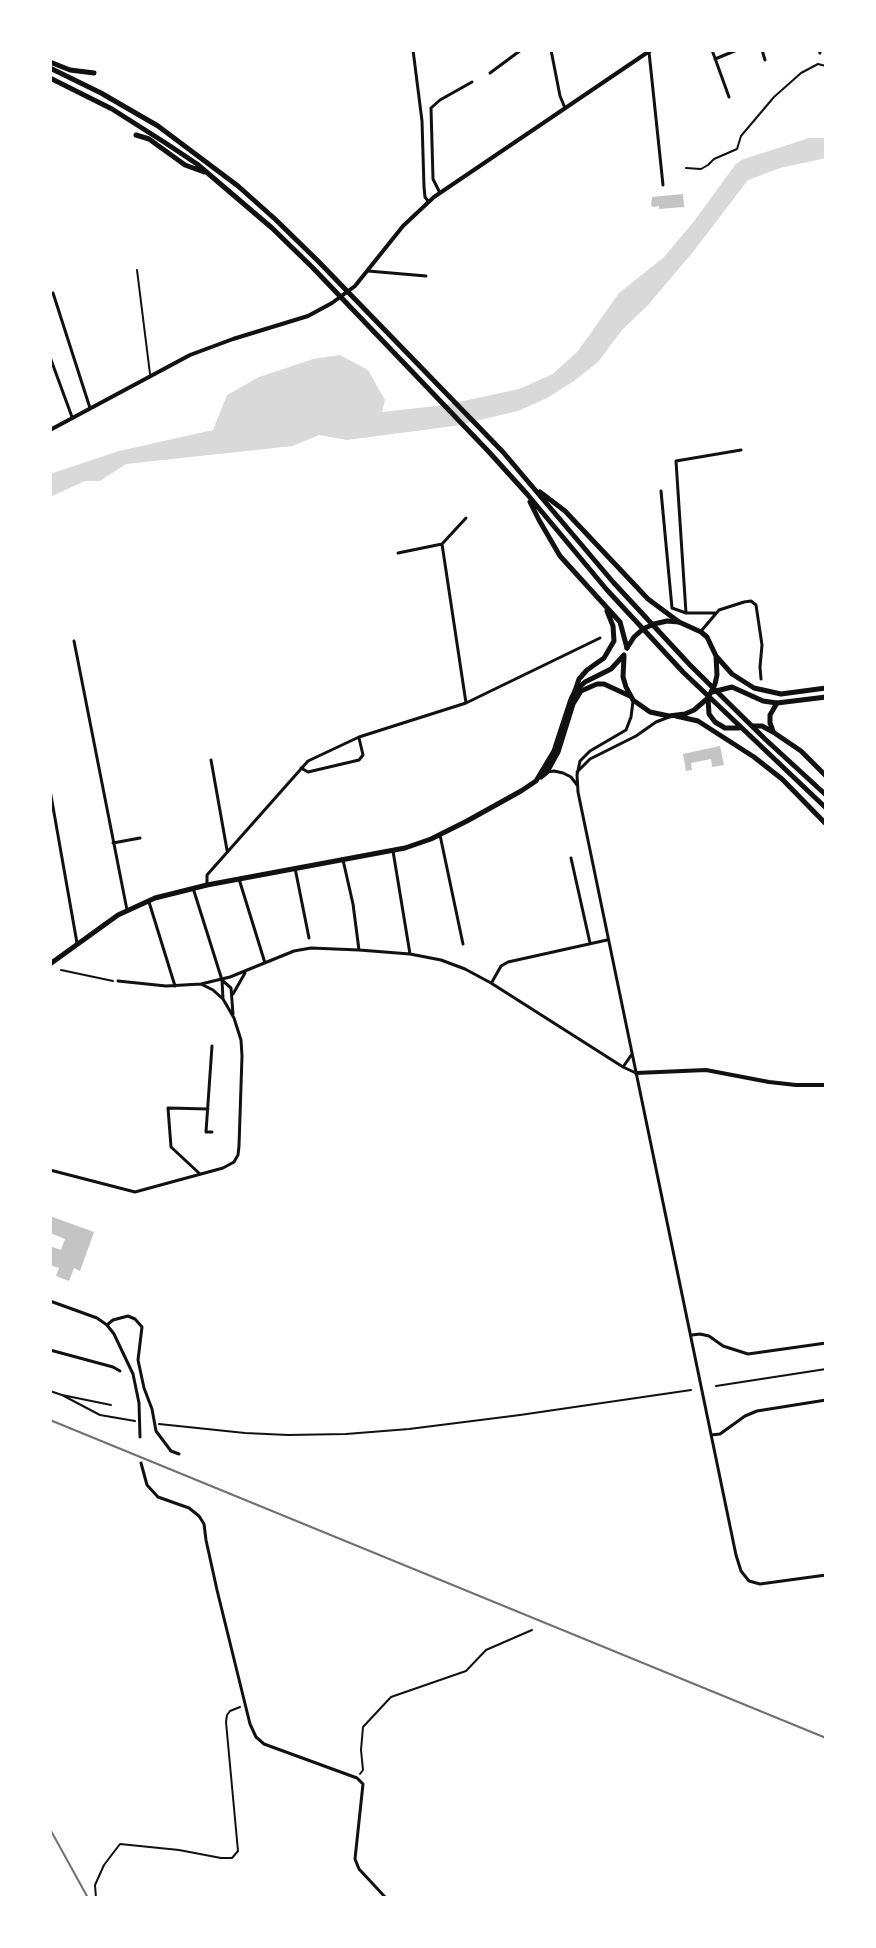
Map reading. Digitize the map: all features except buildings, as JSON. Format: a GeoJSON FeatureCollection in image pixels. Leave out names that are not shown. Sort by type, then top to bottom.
{"type":"FeatureCollection","features":[{"type":"Feature","properties":{"kind":"main road"},"geometry":{"type":"LineString","coordinates":[[50,65],[94,73]]}},
{"type":"Feature","properties":{"kind":"main road"},"geometry":{"type":"LineString","coordinates":[[50,65],[158,126],[196,153],[238,186],[318,261],[503,452],[613,582],[690,665],[826,795]]}},
{"type":"Feature","properties":{"kind":"main road"},"geometry":{"type":"LineString","coordinates":[[50,78],[112,109],[164,142],[272,228],[527,494],[607,590],[683,672],[826,808]]}},
{"type":"Feature","properties":{"kind":"main road"},"geometry":{"type":"LineString","coordinates":[[136,135],[149,139],[185,165],[208,174]]}},
{"type":"Feature","properties":{"kind":"main road"},"geometry":{"type":"LineString","coordinates":[[531,485],[565,511],[648,599],[679,622],[707,637],[716,656],[738,679],[759,690],[781,694],[826,688]]}},
{"type":"Feature","properties":{"kind":"main road"},"geometry":{"type":"LineString","coordinates":[[527,494],[560,556],[620,622],[627,648]]}},
{"type":"Feature","properties":{"kind":"main road"},"geometry":{"type":"LineString","coordinates":[[536,781],[554,751],[579,679],[604,658],[614,641],[613,626],[605,606]]}},
{"type":"Feature","properties":{"kind":"main road"},"geometry":{"type":"LineString","coordinates":[[575,691],[585,682],[611,669],[643,629],[667,621],[679,622]]}},
{"type":"Feature","properties":{"kind":"main road"},"geometry":{"type":"LineString","coordinates":[[624,655],[623,677],[632,698]]}},
{"type":"Feature","properties":{"kind":"main road"},"geometry":{"type":"LineString","coordinates":[[716,656],[717,675],[710,695],[709,714],[715,722],[725,728],[762,726],[801,751],[826,776]]}},
{"type":"Feature","properties":{"kind":"main road"},"geometry":{"type":"LineString","coordinates":[[50,964],[108,922],[149,900],[207,885],[393,851],[440,835],[521,791],[547,772],[558,752],[573,704],[581,691],[597,684],[604,684],[632,698],[650,712],[698,721],[782,779],[826,824]]}},
{"type":"Feature","properties":{"kind":"main road"},"geometry":{"type":"LineString","coordinates":[[673,716],[694,710],[710,695],[732,687],[763,701],[777,703],[826,697]]}},
{"type":"Feature","properties":{"kind":"main road"},"geometry":{"type":"LineString","coordinates":[[773,732],[770,715],[777,703]]}},
{"type":"Feature","properties":{"kind":"street"},"geometry":{"type":"LineString","coordinates":[[413,50],[422,121],[425,197],[429,202]]}},
{"type":"Feature","properties":{"kind":"street"},"geometry":{"type":"LineString","coordinates":[[490,73],[521,50]]}},
{"type":"Feature","properties":{"kind":"street"},"geometry":{"type":"LineString","coordinates":[[551,50],[565,108]]}},
{"type":"Feature","properties":{"kind":"street"},"geometry":{"type":"LineString","coordinates":[[712,50],[729,97]]}},
{"type":"Feature","properties":{"kind":"street"},"geometry":{"type":"LineString","coordinates":[[715,59],[737,50]]}},
{"type":"Feature","properties":{"kind":"street"},"geometry":{"type":"LineString","coordinates":[[762,50],[765,60]]}},
{"type":"Feature","properties":{"kind":"street"},"geometry":{"type":"LineString","coordinates":[[50,430],[180,359],[317,312],[346,293],[368,271],[403,226],[440,193],[650,51],[663,185]]}},
{"type":"Feature","properties":{"kind":"street"},"geometry":{"type":"LineString","coordinates":[[440,193],[433,179],[431,108],[472,82]]}},
{"type":"Feature","properties":{"kind":"street"},"geometry":{"type":"LineString","coordinates":[[368,271],[426,276]]}},
{"type":"Feature","properties":{"kind":"street"},"geometry":{"type":"LineString","coordinates":[[53,293],[90,408]]}},
{"type":"Feature","properties":{"kind":"street"},"geometry":{"type":"LineString","coordinates":[[50,357],[72,418]]}},
{"type":"Feature","properties":{"kind":"street"},"geometry":{"type":"LineString","coordinates":[[686,613],[676,461],[741,450]]}},
{"type":"Feature","properties":{"kind":"street"},"geometry":{"type":"LineString","coordinates":[[661,491],[672,608],[686,613],[715,613]]}},
{"type":"Feature","properties":{"kind":"street"},"geometry":{"type":"LineString","coordinates":[[398,553],[442,544],[466,518]]}},
{"type":"Feature","properties":{"kind":"street"},"geometry":{"type":"LineString","coordinates":[[442,544],[466,703]]}},
{"type":"Feature","properties":{"kind":"street"},"geometry":{"type":"LineString","coordinates":[[701,632],[719,610],[751,601],[756,605],[762,645],[761,679]]}},
{"type":"Feature","properties":{"kind":"street"},"geometry":{"type":"LineString","coordinates":[[207,885],[207,875],[308,761],[359,737],[466,703],[600,638]]}},
{"type":"Feature","properties":{"kind":"street"},"geometry":{"type":"LineString","coordinates":[[74,641],[127,910]]}},
{"type":"Feature","properties":{"kind":"street"},"geometry":{"type":"LineString","coordinates":[[632,698],[631,717],[626,730],[583,757],[577,772],[577,785],[736,1555],[741,1571],[749,1581],[760,1584],[826,1575]]}},
{"type":"Feature","properties":{"kind":"street"},"geometry":{"type":"LineString","coordinates":[[577,772],[590,759],[636,736],[648,726],[673,716]]}},
{"type":"Feature","properties":{"kind":"street"},"geometry":{"type":"LineString","coordinates":[[301,768],[308,772],[359,760],[363,755],[359,737]]}},
{"type":"Feature","properties":{"kind":"street"},"geometry":{"type":"LineString","coordinates":[[211,760],[227,851]]}},
{"type":"Feature","properties":{"kind":"street"},"geometry":{"type":"LineString","coordinates":[[547,772],[563,773],[577,785]]}},
{"type":"Feature","properties":{"kind":"street"},"geometry":{"type":"LineString","coordinates":[[50,790],[77,944]]}},
{"type":"Feature","properties":{"kind":"street"},"geometry":{"type":"LineString","coordinates":[[440,835],[463,944]]}},
{"type":"Feature","properties":{"kind":"street"},"geometry":{"type":"LineString","coordinates":[[113,843],[140,838]]}},
{"type":"Feature","properties":{"kind":"street"},"geometry":{"type":"LineString","coordinates":[[393,851],[410,954]]}},
{"type":"Feature","properties":{"kind":"street"},"geometry":{"type":"LineString","coordinates":[[571,858],[590,943]]}},
{"type":"Feature","properties":{"kind":"street"},"geometry":{"type":"LineString","coordinates":[[343,860],[359,950]]}},
{"type":"Feature","properties":{"kind":"street"},"geometry":{"type":"LineString","coordinates":[[295,868],[309,938]]}},
{"type":"Feature","properties":{"kind":"street"},"geometry":{"type":"LineString","coordinates":[[239,879],[265,964]]}},
{"type":"Feature","properties":{"kind":"street"},"geometry":{"type":"LineString","coordinates":[[193,888],[223,983],[223,999]]}},
{"type":"Feature","properties":{"kind":"street"},"geometry":{"type":"LineString","coordinates":[[149,900],[175,986]]}},
{"type":"Feature","properties":{"kind":"street"},"geometry":{"type":"LineString","coordinates":[[491,983],[501,966],[508,962],[607,940]]}},
{"type":"Feature","properties":{"kind":"street"},"geometry":{"type":"LineString","coordinates":[[223,983],[230,977],[294,951],[311,948],[410,954],[465,969],[636,1073],[706,1070],[769,1082],[826,1085]]}},
{"type":"Feature","properties":{"kind":"street"},"geometry":{"type":"LineString","coordinates":[[232,1002],[237,986],[247,971]]}},
{"type":"Feature","properties":{"kind":"street"},"geometry":{"type":"LineString","coordinates":[[50,1170],[135,1192],[230,1165],[238,1155],[242,1050],[231,988],[223,983],[175,986],[118,981]]}},
{"type":"Feature","properties":{"kind":"street"},"geometry":{"type":"LineString","coordinates":[[201,984],[223,999],[234,1018]]}},
{"type":"Feature","properties":{"kind":"street"},"geometry":{"type":"LineString","coordinates":[[212,1046],[206,1132],[212,1132]]}},
{"type":"Feature","properties":{"kind":"street"},"geometry":{"type":"LineString","coordinates":[[623,1067],[632,1054]]}},
{"type":"Feature","properties":{"kind":"street"},"geometry":{"type":"LineString","coordinates":[[200,1174],[171,1147],[168,1108],[208,1109]]}},
{"type":"Feature","properties":{"kind":"street"},"geometry":{"type":"LineString","coordinates":[[50,1301],[93,1316],[114,1334],[133,1374],[139,1403],[140,1437]]}},
{"type":"Feature","properties":{"kind":"street"},"geometry":{"type":"LineString","coordinates":[[107,1325],[128,1316],[142,1327],[138,1360],[156,1431],[171,1451],[179,1454]]}},
{"type":"Feature","properties":{"kind":"street"},"geometry":{"type":"LineString","coordinates":[[691,1335],[709,1336],[723,1346],[748,1354],[826,1343]]}},
{"type":"Feature","properties":{"kind":"street"},"geometry":{"type":"LineString","coordinates":[[50,1350],[120,1371]]}},
{"type":"Feature","properties":{"kind":"street"},"geometry":{"type":"LineString","coordinates":[[711,1435],[720,1434],[757,1411],[826,1400]]}},
{"type":"Feature","properties":{"kind":"street"},"geometry":{"type":"LineString","coordinates":[[141,1463],[147,1485],[158,1497],[189,1508],[204,1524],[245,1705],[258,1739],[264,1744],[357,1778],[363,1784],[355,1859],[359,1869],[386,1898]]}},
{"type":"Feature","properties":{"kind":"lane"},"geometry":{"type":"LineString","coordinates":[[137,270],[150,375]]}},
{"type":"Feature","properties":{"kind":"path"},"geometry":{"type":"LineString","coordinates":[[686,168],[701,169],[714,159],[737,149],[741,136],[774,97],[801,73],[818,64],[826,66]]}},
{"type":"Feature","properties":{"kind":"path"},"geometry":{"type":"LineString","coordinates":[[61,970],[118,981]]}},
{"type":"Feature","properties":{"kind":"path"},"geometry":{"type":"LineString","coordinates":[[716,1386],[826,1369]]}},
{"type":"Feature","properties":{"kind":"path"},"geometry":{"type":"LineString","coordinates":[[158,1424],[245,1433],[346,1434],[409,1429],[691,1390]]}},
{"type":"Feature","properties":{"kind":"path"},"geometry":{"type":"LineString","coordinates":[[50,1391],[111,1405]]}},
{"type":"Feature","properties":{"kind":"path"},"geometry":{"type":"LineString","coordinates":[[62,1395],[100,1415],[130,1420]]}},
{"type":"Feature","properties":{"kind":"path"},"geometry":{"type":"LineString","coordinates":[[357,1778],[363,1770],[363,1727],[391,1697],[466,1671],[486,1650],[532,1630]]}},
{"type":"Feature","properties":{"kind":"path"},"geometry":{"type":"LineString","coordinates":[[96,1898],[95,1885],[104,1865],[120,1844],[221,1858],[232,1858],[238,1851],[226,1722],[230,1711],[245,1705]]}},
{"type":"Feature","properties":{"kind":"shaded area"},"geometry":{"type":"Polygon","coordinates":[[[809,138],[826,138],[826,158],[780,168],[748,180],[693,252],[622,330],[598,362],[547,398],[518,411],[454,426],[347,440],[319,435],[293,446],[126,464],[100,481],[85,481],[50,497],[50,474],[119,451],[213,430],[227,395],[259,377],[313,359],[340,355],[368,370],[385,400],[382,412],[436,406],[519,389],[553,374],[578,351],[619,293],[664,257],[735,165],[741,160],[809,138]]]}},
{"type":"Feature","properties":{"kind":"railway"},"geometry":{"type":"LineString","coordinates":[[50,1420],[826,1738]]}},
{"type":"Feature","properties":{"kind":"railway"},"geometry":{"type":"LineString","coordinates":[[50,1829],[88,1898]]}}]}
